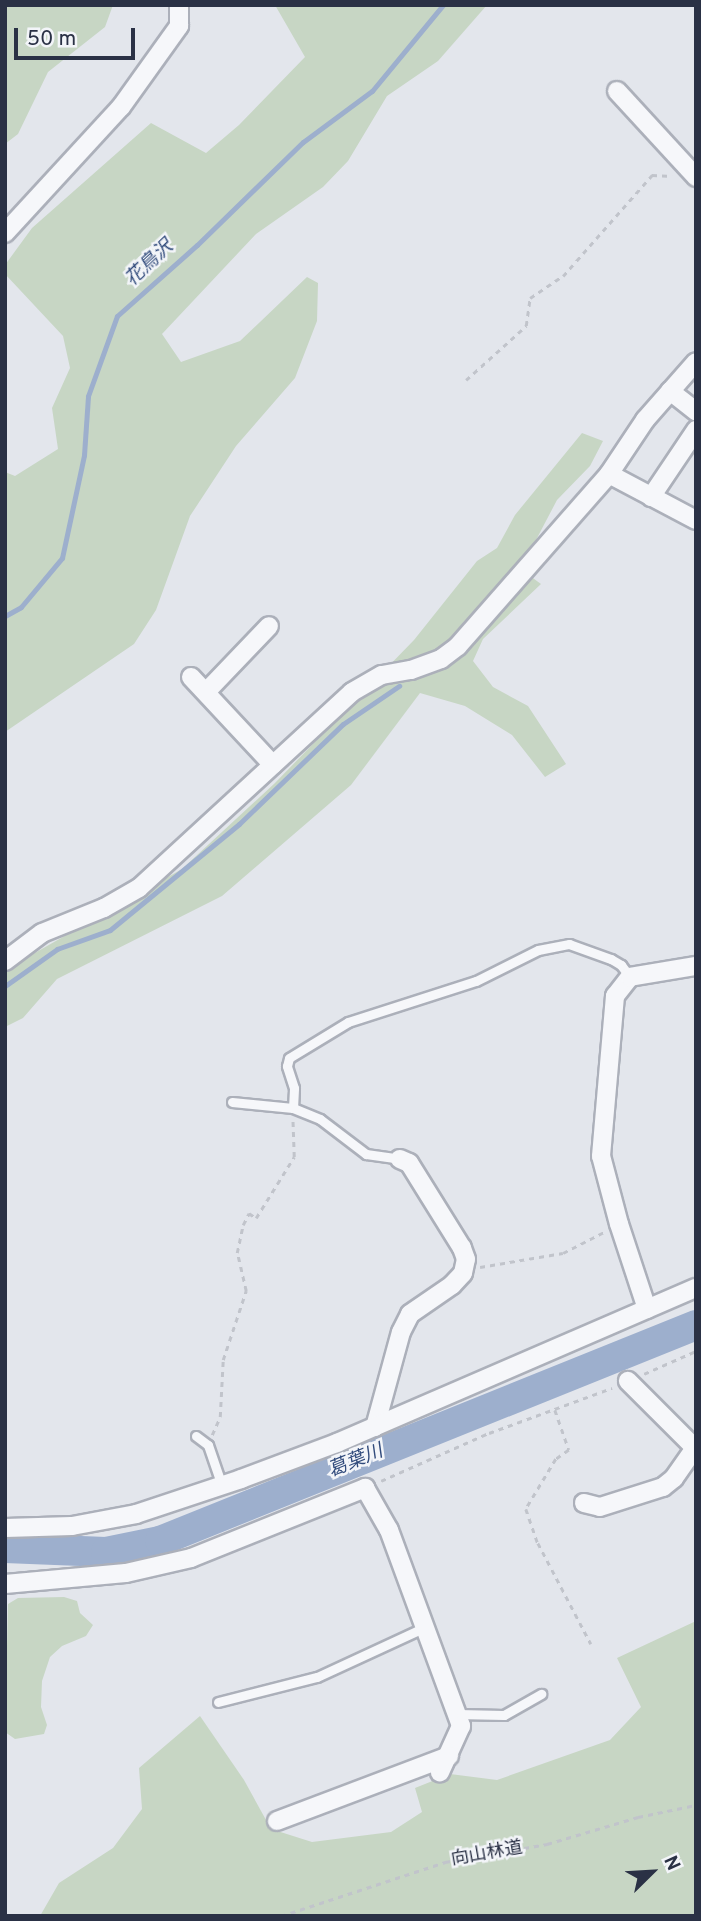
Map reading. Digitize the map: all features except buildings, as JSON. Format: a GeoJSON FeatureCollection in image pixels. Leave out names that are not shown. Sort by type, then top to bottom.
{"type":"FeatureCollection","features":[{"type":"Feature","properties":{"kind":"street"},"geometry":{"type":"LineString","coordinates":[[5,233],[121,107],[178,26],[179,5]]}},
{"type":"Feature","properties":{"kind":"street"},"geometry":{"type":"LineString","coordinates":[[617,90],[692,173]]}},
{"type":"Feature","properties":{"kind":"street"},"geometry":{"type":"LineString","coordinates":[[5,961],[42,933],[104,908],[139,888],[352,692],[382,675],[411,670],[441,659],[458,646],[609,474],[645,421],[696,362]]}},
{"type":"Feature","properties":{"kind":"street"},"geometry":{"type":"LineString","coordinates":[[670,391],[696,411]]}},
{"type":"Feature","properties":{"kind":"street"},"geometry":{"type":"LineString","coordinates":[[651,497],[696,430]]}},
{"type":"Feature","properties":{"kind":"street"},"geometry":{"type":"LineString","coordinates":[[609,474],[696,520]]}},
{"type":"Feature","properties":{"kind":"street"},"geometry":{"type":"LineString","coordinates":[[206,692],[269,626]]}},
{"type":"Feature","properties":{"kind":"street"},"geometry":{"type":"LineString","coordinates":[[191,677],[273,765]]}},
{"type":"Feature","properties":{"kind":"street"},"geometry":{"type":"LineString","coordinates":[[647,1309],[619,1224],[601,1156],[615,996],[630,977],[696,966]]}},
{"type":"Feature","properties":{"kind":"street"},"geometry":{"type":"LineString","coordinates":[[375,1427],[401,1332],[410,1314],[452,1285],[464,1270],[466,1259],[462,1248],[409,1163],[400,1159]]}},
{"type":"Feature","properties":{"kind":"street"},"geometry":{"type":"LineString","coordinates":[[5,1528],[72,1525],[136,1514],[222,1486],[375,1427],[696,1288]]}},
{"type":"Feature","properties":{"kind":"street"},"geometry":{"type":"LineString","coordinates":[[584,1503],[600,1507],[663,1487],[674,1478],[695,1448],[628,1381]]}},
{"type":"Feature","properties":{"kind":"street"},"geometry":{"type":"LineString","coordinates":[[5,1584],[126,1573],[191,1558],[365,1488],[389,1530],[461,1726],[444,1764],[276,1821]]}},
{"type":"Feature","properties":{"kind":"lane"},"geometry":{"type":"LineString","coordinates":[[293,1108],[294,1088],[287,1066],[289,1058],[348,1022],[476,981],[538,950],[569,944],[611,959],[621,965],[630,977]]}},
{"type":"Feature","properties":{"kind":"lane"},"geometry":{"type":"LineString","coordinates":[[232,1102],[293,1108],[320,1119],[366,1154],[400,1159]]}},
{"type":"Feature","properties":{"kind":"lane"},"geometry":{"type":"LineString","coordinates":[[196,1436],[208,1445],[222,1486]]}},
{"type":"Feature","properties":{"kind":"lane"},"geometry":{"type":"LineString","coordinates":[[218,1702],[317,1676],[425,1627]]}},
{"type":"Feature","properties":{"kind":"lane"},"geometry":{"type":"LineString","coordinates":[[457,1714],[504,1715],[541,1694]]}},
{"type":"Feature","properties":{"kind":"path"},"geometry":{"type":"LineString","coordinates":[[466,380],[526,326],[530,298],[563,276],[652,175],[692,173]]}},
{"type":"Feature","properties":{"kind":"path"},"geometry":{"type":"LineString","coordinates":[[208,1445],[220,1417],[223,1360],[246,1291],[237,1253],[243,1225],[248,1213],[256,1218],[294,1157],[293,1108]]}},
{"type":"Feature","properties":{"kind":"path"},"geometry":{"type":"LineString","coordinates":[[464,1270],[563,1253],[619,1224]]}},
{"type":"Feature","properties":{"kind":"path"},"geometry":{"type":"LineString","coordinates":[[365,1488],[489,1433],[555,1410],[696,1351]]}},
{"type":"Feature","properties":{"kind":"path"},"geometry":{"type":"LineString","coordinates":[[555,1410],[569,1451],[556,1459],[526,1509],[538,1543],[591,1644]]}},
{"type":"Feature","properties":{"kind":"path","name":"向山林道"},"geometry":{"type":"LineString","coordinates":[[281,1916],[445,1862],[547,1844],[638,1817],[696,1805]]}},
{"type":"Feature","properties":{"kind":"green space"},"geometry":{"type":"Polygon","coordinates":[[[5,5],[113,5],[105,27],[48,72],[18,134],[5,144],[5,5]]]}},
{"type":"Feature","properties":{"kind":"green space"},"geometry":{"type":"Polygon","coordinates":[[[275,5],[487,5],[438,61],[387,96],[348,161],[323,187],[256,234],[162,334],[181,362],[240,341],[307,277],[318,283],[317,321],[295,378],[236,446],[190,516],[156,610],[134,644],[5,732],[5,472],[15,476],[58,449],[52,408],[70,368],[63,336],[5,274],[5,265],[32,228],[151,123],[206,153],[239,125],[305,57],[275,5]]]}},
{"type":"Feature","properties":{"kind":"green space"},"geometry":{"type":"Polygon","coordinates":[[[582,433],[603,441],[590,466],[557,500],[536,540],[515,565],[541,584],[483,639],[473,661],[493,687],[528,706],[566,764],[545,777],[512,735],[465,706],[420,693],[351,785],[222,896],[57,979],[23,1018],[5,1027],[5,970],[182,869],[275,783],[414,640],[477,561],[497,548],[515,515],[582,433]]]}},
{"type":"Feature","properties":{"kind":"green space"},"geometry":{"type":"Polygon","coordinates":[[[64,1597],[77,1601],[80,1613],[93,1625],[86,1636],[62,1646],[50,1657],[42,1681],[41,1707],[47,1725],[44,1734],[15,1739],[5,1732],[8,1604],[18,1598],[64,1597]]]}},
{"type":"Feature","properties":{"kind":"green space"},"geometry":{"type":"Polygon","coordinates":[[[696,1621],[696,1916],[40,1916],[59,1883],[113,1848],[142,1809],[139,1768],[200,1716],[244,1780],[271,1829],[312,1842],[391,1832],[422,1812],[415,1788],[450,1774],[497,1780],[610,1740],[641,1707],[617,1658],[696,1621]]]}},
{"type":"Feature","properties":{"kind":"waterway","name":"花鳥沢"},"geometry":{"type":"LineString","coordinates":[[5,616],[21,607],[62,558],[84,455],[88,396],[117,316],[197,245],[303,142],[372,91],[443,5]]}},
{"type":"Feature","properties":{"kind":"waterway"},"geometry":{"type":"LineString","coordinates":[[5,986],[57,949],[110,930],[239,824],[343,724],[399,686]]}},
{"type":"Feature","properties":{"kind":"waterway","name":"葛葉川"},"geometry":{"type":"LineString","coordinates":[[5,1548],[106,1552],[160,1541],[696,1325]]}}]}
